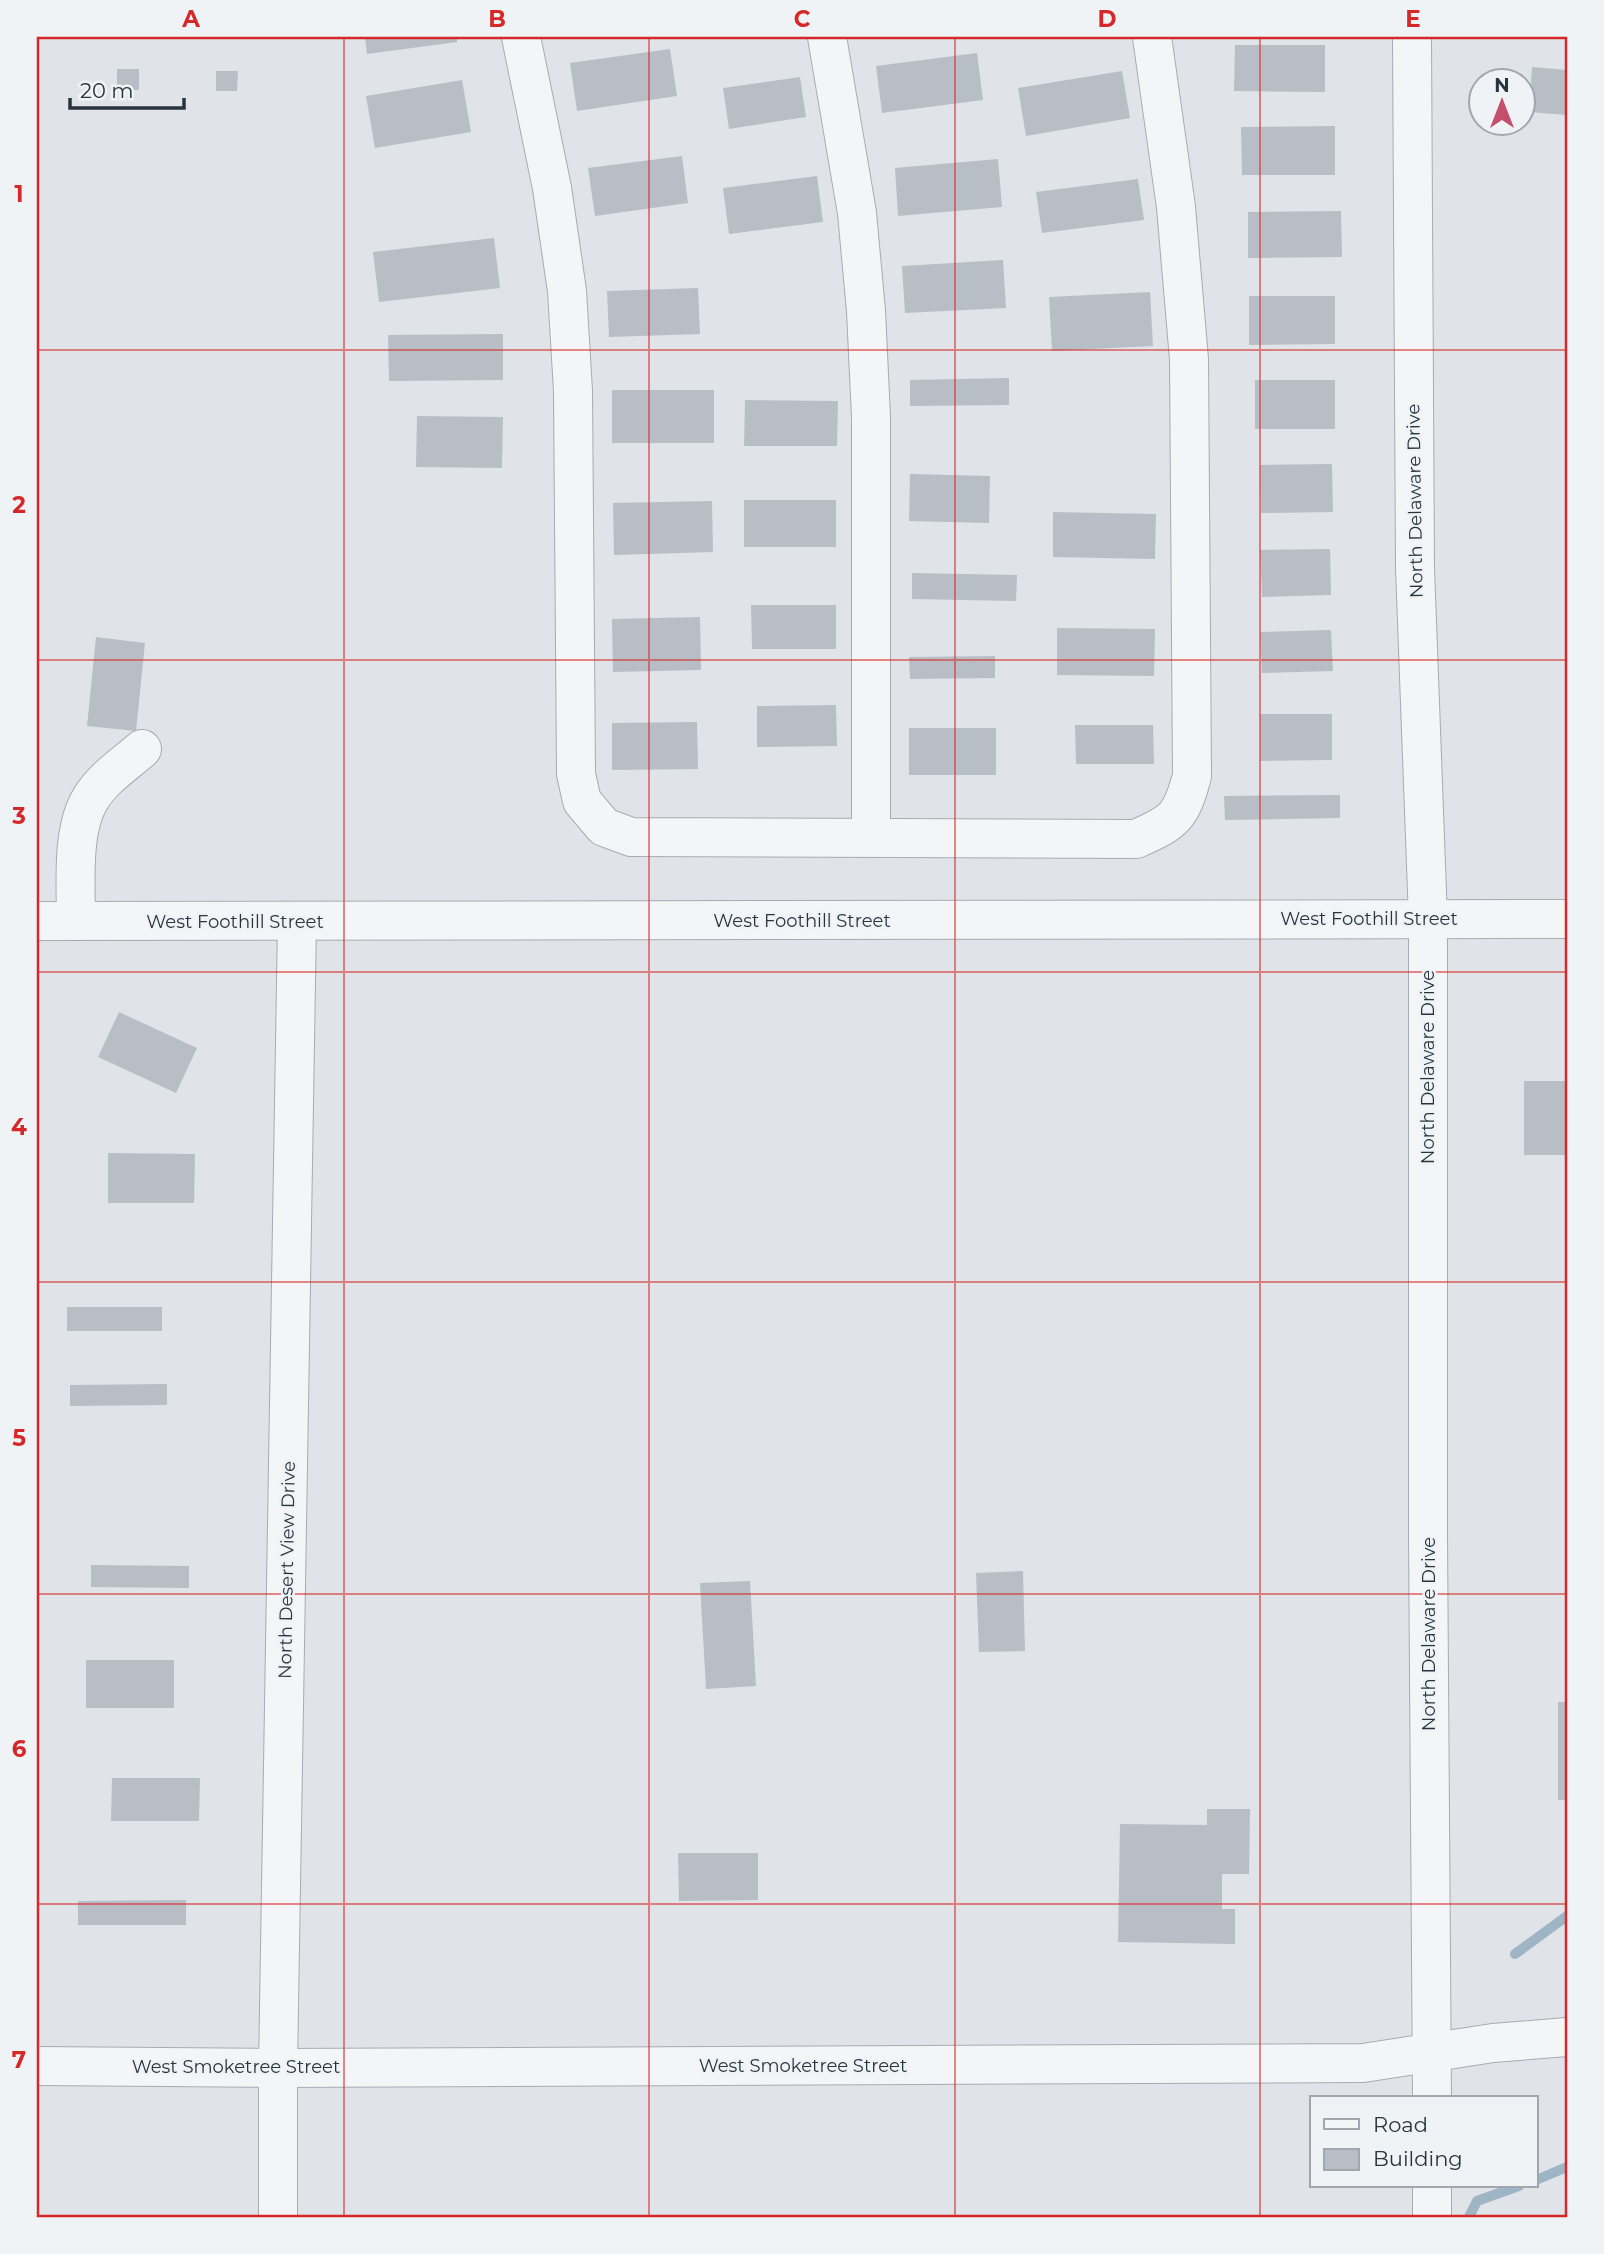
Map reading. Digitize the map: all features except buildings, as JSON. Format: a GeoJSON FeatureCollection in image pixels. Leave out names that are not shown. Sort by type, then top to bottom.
{"type":"FeatureCollection","features":[{"type":"Feature","properties":{"kind":"street"},"geometry":{"type":"LineString","coordinates":[[520,37],[552,188],[567,291],[573,391],[576,774],[582,802],[604,827],[631,837],[1136,839],[1163,827],[1184,806],[1192,776],[1189,359],[1176,207],[1152,37]]}},
{"type":"Feature","properties":{"kind":"street"},"geometry":{"type":"LineString","coordinates":[[827,37],[856,213],[866,311],[871,417],[871,837]]}},
{"type":"Feature","properties":{"kind":"street","name":"North Delaware Drive"},"geometry":{"type":"LineString","coordinates":[[1412,37],[1415,568],[1428,919],[1428,1547],[1432,2096]]}},
{"type":"Feature","properties":{"kind":"street"},"geometry":{"type":"LineString","coordinates":[[76,921],[76,848],[85,811],[99,788],[142,749]]}},
{"type":"Feature","properties":{"kind":"street","name":"West Foothill Street"},"geometry":{"type":"LineString","coordinates":[[37,921],[1567,919]]}},
{"type":"Feature","properties":{"kind":"street","name":"North Desert View Drive"},"geometry":{"type":"LineString","coordinates":[[278,2217],[278,2068],[297,922]]}},
{"type":"Feature","properties":{"kind":"street","name":"West Smoketree Street"},"geometry":{"type":"LineString","coordinates":[[37,2066],[278,2068],[1363,2063],[1493,2043],[1567,2037]]}},
{"type":"Feature","properties":{"kind":"street"},"geometry":{"type":"LineString","coordinates":[[1432,2188],[1432,2217]]}},
{"type":"Feature","properties":{"kind":"waterway"},"geometry":{"type":"LineString","coordinates":[[1515,1954],[1567,1916]]}},
{"type":"Feature","properties":{"kind":"waterway"},"geometry":{"type":"LineString","coordinates":[[1538,2179],[1567,2167]]}},
{"type":"Feature","properties":{"kind":"waterway"},"geometry":{"type":"LineString","coordinates":[[1469,2217],[1477,2201],[1513,2188]]}}]}
